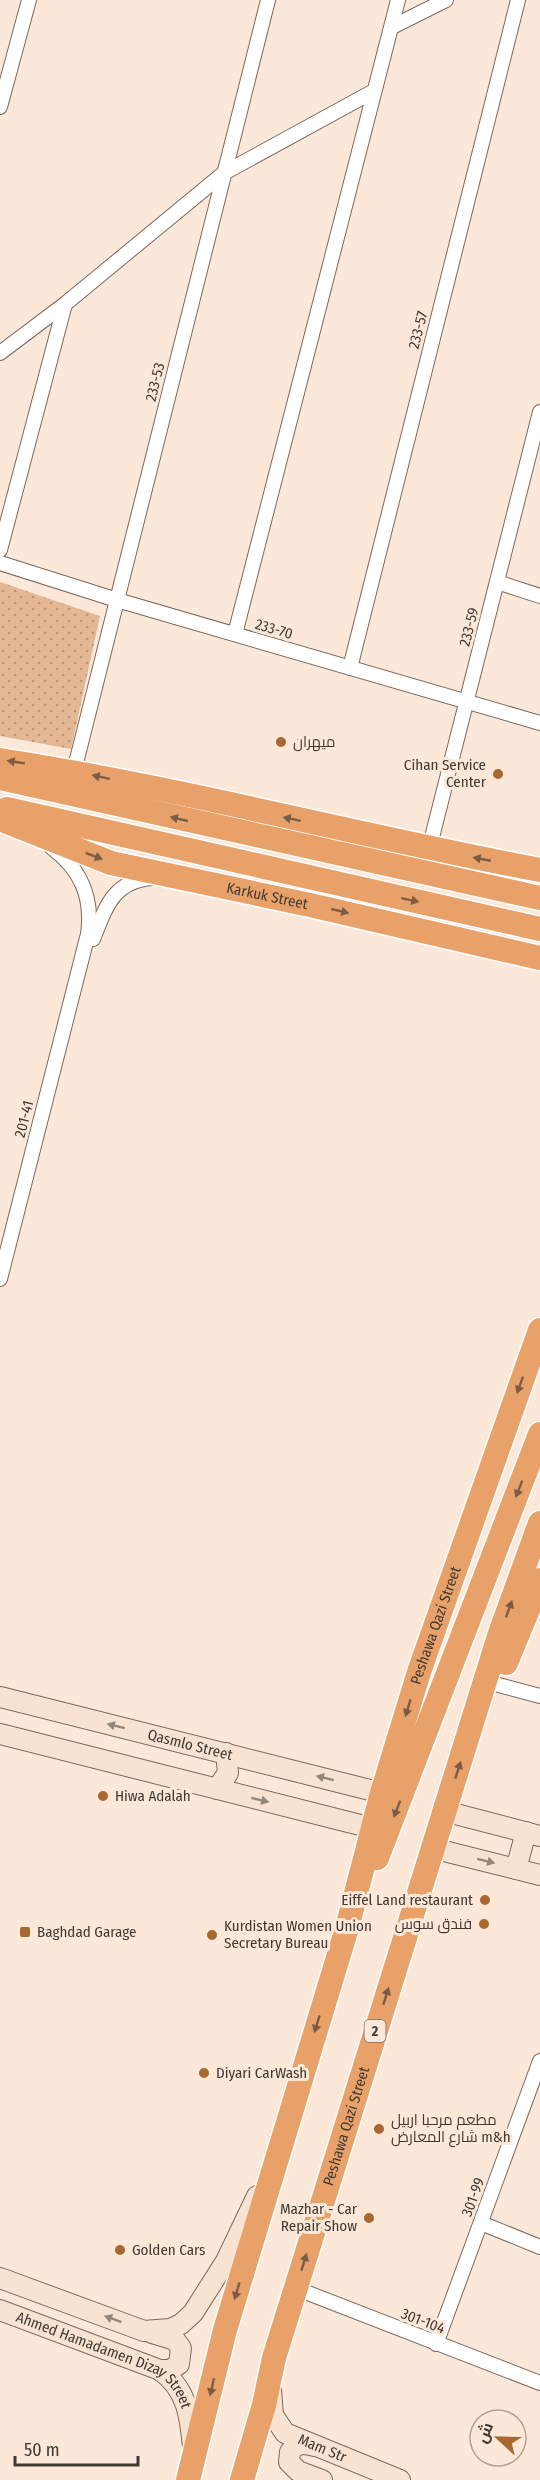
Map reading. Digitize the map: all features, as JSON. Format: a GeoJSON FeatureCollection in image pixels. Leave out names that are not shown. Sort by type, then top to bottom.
{"type":"FeatureCollection","features":[{"type":"Feature","properties":{"kind":"highway"},"geometry":{"type":"LineString","coordinates":[[0,760],[74,771],[429,849],[540,870]]}},
{"type":"Feature","properties":{"kind":"highway"},"geometry":{"type":"LineString","coordinates":[[0,778],[540,898]]}},
{"type":"Feature","properties":{"kind":"highway","name":"Karkuk Street"},"geometry":{"type":"LineString","coordinates":[[0,807],[540,929]]}},
{"type":"Feature","properties":{"kind":"highway","name":"Karkuk Street"},"geometry":{"type":"LineString","coordinates":[[9,823],[111,863],[540,958]]}},
{"type":"Feature","properties":{"kind":"highway"},"geometry":{"type":"LineString","coordinates":[[507,949],[540,953]]}},
{"type":"Feature","properties":{"kind":"highway","name":"Peshawa Qazi Street"},"geometry":{"type":"LineString","coordinates":[[191,2470],[225,2330],[347,1928],[372,1828],[419,1672],[540,1330]]}},
{"type":"Feature","properties":{"kind":"highway","name":"Peshawa Qazi Street"},"geometry":{"type":"LineString","coordinates":[[347,1928],[385,1840],[540,1434]]}},
{"type":"Feature","properties":{"kind":"highway","name":"Peshawa Qazi Street"},"geometry":{"type":"LineString","coordinates":[[242,2480],[264,2405],[274,2358],[432,1848],[500,1633],[540,1523]]}},
{"type":"Feature","properties":{"kind":"highway","name":"Peshawa Qazi Street"},"geometry":{"type":"LineString","coordinates":[[479,1705],[495,1684],[540,1580]]}},
{"type":"Feature","properties":{"kind":"main road","name":"Qasmlo Street"},"geometry":{"type":"LineString","coordinates":[[0,1696],[382,1793]]}},
{"type":"Feature","properties":{"kind":"main road"},"geometry":{"type":"LineString","coordinates":[[0,1734],[372,1828]]}},
{"type":"Feature","properties":{"kind":"main road"},"geometry":{"type":"LineString","coordinates":[[217,1789],[228,1773],[226,1754]]}},
{"type":"Feature","properties":{"kind":"main road"},"geometry":{"type":"LineString","coordinates":[[444,1811],[533,1834],[516,1869]]}},
{"type":"Feature","properties":{"kind":"main road"},"geometry":{"type":"LineString","coordinates":[[432,1848],[540,1875]]}},
{"type":"Feature","properties":{"kind":"main road","name":"Ahmed Hamadamen Dizay Street"},"geometry":{"type":"LineString","coordinates":[[0,2278],[144,2331],[170,2329],[193,2313],[226,2261],[277,2153]]}},
{"type":"Feature","properties":{"kind":"main road","name":"Ahmed Hamadamen Dizay Street"},"geometry":{"type":"LineString","coordinates":[[0,2310],[160,2370],[173,2379],[188,2406],[191,2470]]}},
{"type":"Feature","properties":{"kind":"main road"},"geometry":{"type":"LineString","coordinates":[[144,2331],[175,2340],[181,2348],[179,2364],[170,2370],[160,2370]]}},
{"type":"Feature","properties":{"kind":"main road","name":"Mam Str"},"geometry":{"type":"LineString","coordinates":[[274,2358],[271,2387],[273,2415],[285,2433],[399,2480]]}},
{"type":"Feature","properties":{"kind":"main road"},"geometry":{"type":"LineString","coordinates":[[306,2478],[291,2465],[290,2452],[300,2444],[317,2446]]}},
{"type":"Feature","properties":{"kind":"street"},"geometry":{"type":"LineString","coordinates":[[1,101],[29,0]]}},
{"type":"Feature","properties":{"kind":"street","name":"233-53"},"geometry":{"type":"LineString","coordinates":[[74,771],[268,0]]}},
{"type":"Feature","properties":{"kind":"street"},"geometry":{"type":"LineString","coordinates":[[235,634],[398,0]]}},
{"type":"Feature","properties":{"kind":"street"},"geometry":{"type":"LineString","coordinates":[[392,27],[446,0]]}},
{"type":"Feature","properties":{"kind":"street","name":"233-57"},"geometry":{"type":"LineString","coordinates":[[350,668],[518,0]]}},
{"type":"Feature","properties":{"kind":"street"},"geometry":{"type":"LineString","coordinates":[[0,353],[64,304],[224,173],[374,91]]}},
{"type":"Feature","properties":{"kind":"street"},"geometry":{"type":"LineString","coordinates":[[0,550],[64,304]]}},
{"type":"Feature","properties":{"kind":"street","name":"233-59"},"geometry":{"type":"LineString","coordinates":[[429,849],[540,412]]}},
{"type":"Feature","properties":{"kind":"street","name":"233-70"},"geometry":{"type":"LineString","coordinates":[[0,563],[117,600],[540,723]]}},
{"type":"Feature","properties":{"kind":"street"},"geometry":{"type":"LineString","coordinates":[[497,582],[540,596]]}},
{"type":"Feature","properties":{"kind":"street","name":"201-41"},"geometry":{"type":"LineString","coordinates":[[0,1279],[81,969],[90,911],[76,870],[59,853],[9,823]]}},
{"type":"Feature","properties":{"kind":"street","name":"201-41"},"geometry":{"type":"LineString","coordinates":[[81,969],[104,913],[120,889],[141,879],[180,877]]}},
{"type":"Feature","properties":{"kind":"street"},"geometry":{"type":"LineString","coordinates":[[495,1684],[540,1696]]}},
{"type":"Feature","properties":{"kind":"street","name":"301-99"},"geometry":{"type":"LineString","coordinates":[[435,2344],[540,2061]]}},
{"type":"Feature","properties":{"kind":"street"},"geometry":{"type":"LineString","coordinates":[[481,2223],[540,2247]]}},
{"type":"Feature","properties":{"kind":"street","name":"301-104"},"geometry":{"type":"LineString","coordinates":[[296,2288],[540,2383]]}},
{"type":"Feature","properties":{"kind":"shaded area"},"geometry":{"type":"Polygon","coordinates":[[[0,582],[100,616],[71,749],[0,736],[0,582]]]}},
{"type":"Feature","properties":{"kind":"place","name":"میهران"},"geometry":{"type":"Point","coordinates":[281,742]}},
{"type":"Feature","properties":{"kind":"place","name":"Cihan Service Center"},"geometry":{"type":"Point","coordinates":[498,774]}},
{"type":"Feature","properties":{"kind":"place","name":"Hiwa Adalah"},"geometry":{"type":"Point","coordinates":[103,1796]}},
{"type":"Feature","properties":{"kind":"place","name":"Eiffel Land restaurant"},"geometry":{"type":"Point","coordinates":[485,1900]}},
{"type":"Feature","properties":{"kind":"place","name":"فندق سوس"},"geometry":{"type":"Point","coordinates":[484,1924]}},
{"type":"Feature","properties":{"kind":"place","name":"Baghdad Garage"},"geometry":{"type":"Point","coordinates":[25,1932]}},
{"type":"Feature","properties":{"kind":"place","name":"Kurdistan Women Union Secretary Bureau"},"geometry":{"type":"Point","coordinates":[212,1935]}},
{"type":"Feature","properties":{"kind":"place","name":"Diyari CarWash"},"geometry":{"type":"Point","coordinates":[204,2073]}},
{"type":"Feature","properties":{"kind":"place","name":"مطعم مرحبا اربيل شارع المعارض m&h"},"geometry":{"type":"Point","coordinates":[379,2129]}},
{"type":"Feature","properties":{"kind":"place","name":"Mazhar - Car Repair Show"},"geometry":{"type":"Point","coordinates":[369,2218]}},
{"type":"Feature","properties":{"kind":"place","name":"Golden Cars"},"geometry":{"type":"Point","coordinates":[120,2250]}}]}
